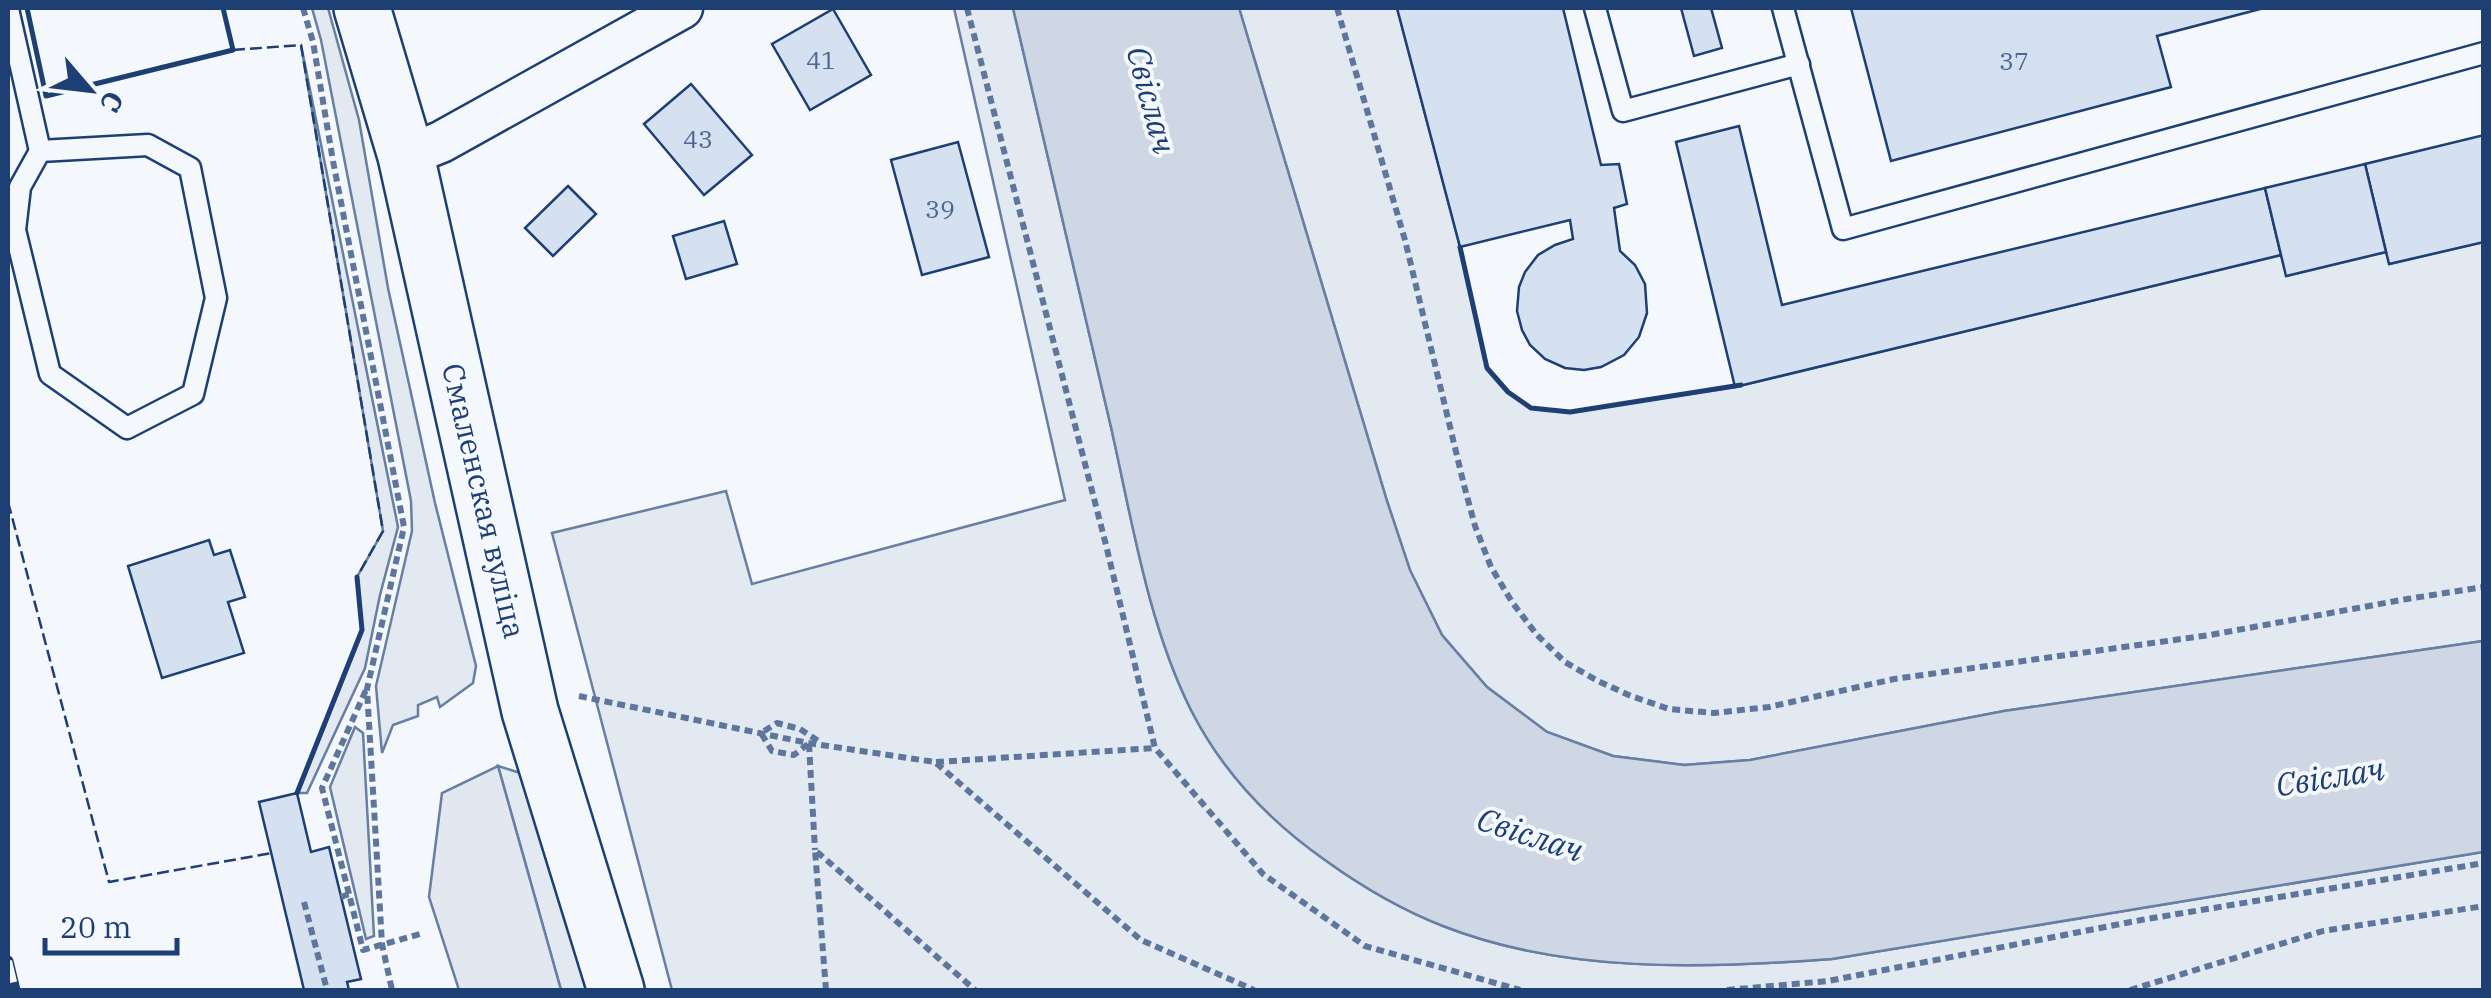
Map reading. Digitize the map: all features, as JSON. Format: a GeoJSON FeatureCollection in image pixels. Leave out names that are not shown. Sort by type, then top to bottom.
{"type":"FeatureCollection","features":[{"type":"Feature","properties":{"kind":"main road","name":"Смаленская вуліца"},"geometry":{"type":"LineString","coordinates":[[362,8],[406,156],[530,711],[616,990]]}},
{"type":"Feature","properties":{"kind":"street"},"geometry":{"type":"LineString","coordinates":[[406,156],[441,142],[682,8]]}},
{"type":"Feature","properties":{"kind":"lane"},"geometry":{"type":"LineString","coordinates":[[1595,8],[1623,110],[1798,64]]}},
{"type":"Feature","properties":{"kind":"lane"},"geometry":{"type":"LineString","coordinates":[[1784,8],[1843,228],[2484,53]]}},
{"type":"Feature","properties":{"kind":"lane"},"geometry":{"type":"LineString","coordinates":[[8,9],[40,151],[20,188],[15,230],[50,374],[127,428],[193,394],[216,298],[190,168],[148,144],[40,151]]}},
{"type":"Feature","properties":{"kind":"path"},"geometry":{"type":"LineString","coordinates":[[303,8],[313,42],[404,527],[367,689],[322,788],[345,895],[363,950],[424,933]]}},
{"type":"Feature","properties":{"kind":"path"},"geometry":{"type":"LineString","coordinates":[[967,8],[1155,748],[1264,874],[1365,946],[1520,990]]}},
{"type":"Feature","properties":{"kind":"path"},"geometry":{"type":"LineString","coordinates":[[1337,8],[1405,240],[1468,498],[1491,567],[1537,634],[1566,662],[1598,681],[1669,709],[1714,713],[1769,707],[1894,679],[2210,636],[2484,587]]}},
{"type":"Feature","properties":{"kind":"path"},"geometry":{"type":"LineString","coordinates":[[367,689],[382,944],[392,990]]}},
{"type":"Feature","properties":{"kind":"path"},"geometry":{"type":"LineString","coordinates":[[579,696],[808,743],[935,762],[1155,748]]}},
{"type":"Feature","properties":{"kind":"path"},"geometry":{"type":"LineString","coordinates":[[761,733],[777,724],[800,729],[825,745]]}},
{"type":"Feature","properties":{"kind":"path"},"geometry":{"type":"LineString","coordinates":[[761,733],[772,751],[794,755],[808,743]]}},
{"type":"Feature","properties":{"kind":"path"},"geometry":{"type":"LineString","coordinates":[[808,743],[826,990]]}},
{"type":"Feature","properties":{"kind":"path"},"geometry":{"type":"LineString","coordinates":[[935,762],[1141,940],[1254,990]]}},
{"type":"Feature","properties":{"kind":"path"},"geometry":{"type":"LineString","coordinates":[[815,850],[975,990]]}},
{"type":"Feature","properties":{"kind":"path"},"geometry":{"type":"LineString","coordinates":[[1727,990],[1828,982],[2141,920],[2484,863]]}},
{"type":"Feature","properties":{"kind":"path"},"geometry":{"type":"LineString","coordinates":[[304,902],[326,990]]}},
{"type":"Feature","properties":{"kind":"path"},"geometry":{"type":"LineString","coordinates":[[2130,990],[2323,931],[2484,906]]}},
{"type":"Feature","properties":{"kind":"shaded area"},"geometry":{"type":"Polygon","coordinates":[[[312,8],[328,8],[359,120],[388,288],[476,666],[473,683],[440,707],[437,697],[418,705],[418,716],[393,725],[382,753],[376,686],[412,531],[411,501],[312,8]]]}},
{"type":"Feature","properties":{"kind":"shaded area"},"geometry":{"type":"Polygon","coordinates":[[[954,8],[1013,8],[1152,607],[1191,710],[1217,754],[1248,793],[1304,845],[1353,879],[1443,926],[1537,953],[1635,964],[1734,964],[1832,959],[2483,852],[2483,990],[672,990],[552,533],[726,491],[752,584],[1065,500],[954,8]]]}},
{"type":"Feature","properties":{"kind":"shaded area"},"geometry":{"type":"Polygon","coordinates":[[[1239,8],[1397,8],[1487,367],[1508,392],[1531,408],[1570,412],[1735,387],[2281,255],[2287,276],[2386,252],[2390,264],[2483,242],[2483,641],[2004,711],[1750,760],[1684,765],[1613,756],[1547,732],[1487,687],[1442,635],[1410,571],[1239,8]]]}},
{"type":"Feature","properties":{"kind":"shaded area"},"geometry":{"type":"Polygon","coordinates":[[[301,45],[398,527],[365,668],[307,793],[297,793],[362,630],[357,577],[383,531],[301,45]]]}},
{"type":"Feature","properties":{"kind":"shaded area"},"geometry":{"type":"Polygon","coordinates":[[[355,727],[363,733],[374,936],[366,939],[330,787],[355,727]]]}},
{"type":"Feature","properties":{"kind":"shaded area"},"geometry":{"type":"Polygon","coordinates":[[[498,766],[527,775],[586,990],[561,990],[498,766]]]}},
{"type":"Feature","properties":{"kind":"shaded area"},"geometry":{"type":"Polygon","coordinates":[[[498,766],[561,990],[459,990],[429,897],[442,793],[498,766]]]}},
{"type":"Feature","properties":{"kind":"water","name":"Свіслач"},"geometry":{"type":"Polygon","coordinates":[[[1013,8],[1239,8],[1410,570],[1442,635],[1487,687],[1547,732],[1613,756],[1684,765],[1750,760],[2004,711],[2483,641],[2483,852],[1832,959],[1734,964],[1635,964],[1537,953],[1443,926],[1382,897],[1304,845],[1248,793],[1203,732],[1176,677],[1143,571],[1013,8]]]}},
{"type":"Feature","properties":{"kind":"building"},"geometry":{"type":"Polygon","coordinates":[[[1397,8],[1563,8],[1601,165],[1619,164],[1627,204],[1614,208],[1620,251],[1635,265],[1645,284],[1647,313],[1639,337],[1624,355],[1601,367],[1565,368],[1545,359],[1530,345],[1522,330],[1517,311],[1525,272],[1538,255],[1573,239],[1570,220],[1460,247],[1397,8]]]}},
{"type":"Feature","properties":{"kind":"building"},"geometry":{"type":"Polygon","coordinates":[[[1681,8],[1711,8],[1722,48],[1694,56],[1681,8]]]}},
{"type":"Feature","properties":{"kind":"building"},"geometry":{"type":"Polygon","coordinates":[[[1851,8],[2264,8],[2157,36],[2171,87],[1891,161],[1851,8]]]}},
{"type":"Feature","properties":{"kind":"building"},"geometry":{"type":"Polygon","coordinates":[[[833,9],[871,75],[810,110],[772,44],[833,9]]]}},
{"type":"Feature","properties":{"kind":"building"},"geometry":{"type":"Polygon","coordinates":[[[691,84],[752,155],[704,195],[644,124],[691,84]]]}},
{"type":"Feature","properties":{"kind":"building"},"geometry":{"type":"Polygon","coordinates":[[[1739,126],[1782,305],[2265,188],[2281,255],[1735,387],[1676,142],[1739,126]]]}},
{"type":"Feature","properties":{"kind":"building"},"geometry":{"type":"Polygon","coordinates":[[[2484,135],[2484,242],[2389,264],[2365,164],[2484,135]]]}},
{"type":"Feature","properties":{"kind":"building"},"geometry":{"type":"Polygon","coordinates":[[[958,142],[989,257],[922,275],[891,160],[958,142]]]}},
{"type":"Feature","properties":{"kind":"building"},"geometry":{"type":"Polygon","coordinates":[[[2365,164],[2386,252],[2286,276],[2265,188],[2365,164]]]}},
{"type":"Feature","properties":{"kind":"building"},"geometry":{"type":"Polygon","coordinates":[[[568,186],[596,214],[553,256],[525,228],[568,186]]]}},
{"type":"Feature","properties":{"kind":"building"},"geometry":{"type":"Polygon","coordinates":[[[724,221],[737,264],[686,279],[673,236],[724,221]]]}},
{"type":"Feature","properties":{"kind":"building"},"geometry":{"type":"Polygon","coordinates":[[[209,540],[214,555],[230,550],[245,597],[228,602],[244,653],[162,678],[128,566],[209,540]]]}},
{"type":"Feature","properties":{"kind":"building"},"geometry":{"type":"Polygon","coordinates":[[[297,793],[311,852],[329,847],[361,979],[347,982],[349,990],[304,990],[259,802],[297,793]]]}},
{"type":"Feature","properties":{"kind":"railway"},"geometry":{"type":"LineString","coordinates":[[8,961],[15,990]]}},
{"type":"Feature","properties":{"kind":"fence"},"geometry":{"type":"LineString","coordinates":[[233,50],[301,45],[383,531],[357,577]]}},
{"type":"Feature","properties":{"kind":"fence"},"geometry":{"type":"LineString","coordinates":[[8,502],[109,882],[272,853]]}},
{"type":"Feature","properties":{"kind":"wall"},"geometry":{"type":"LineString","coordinates":[[27,8],[46,96],[233,50],[223,8]]}},
{"type":"Feature","properties":{"kind":"wall"},"geometry":{"type":"LineString","coordinates":[[1460,247],[1487,368],[1508,392],[1531,408],[1570,412],[1741,385]]}},
{"type":"Feature","properties":{"kind":"wall"},"geometry":{"type":"LineString","coordinates":[[297,793],[362,630],[357,577]]}}]}
